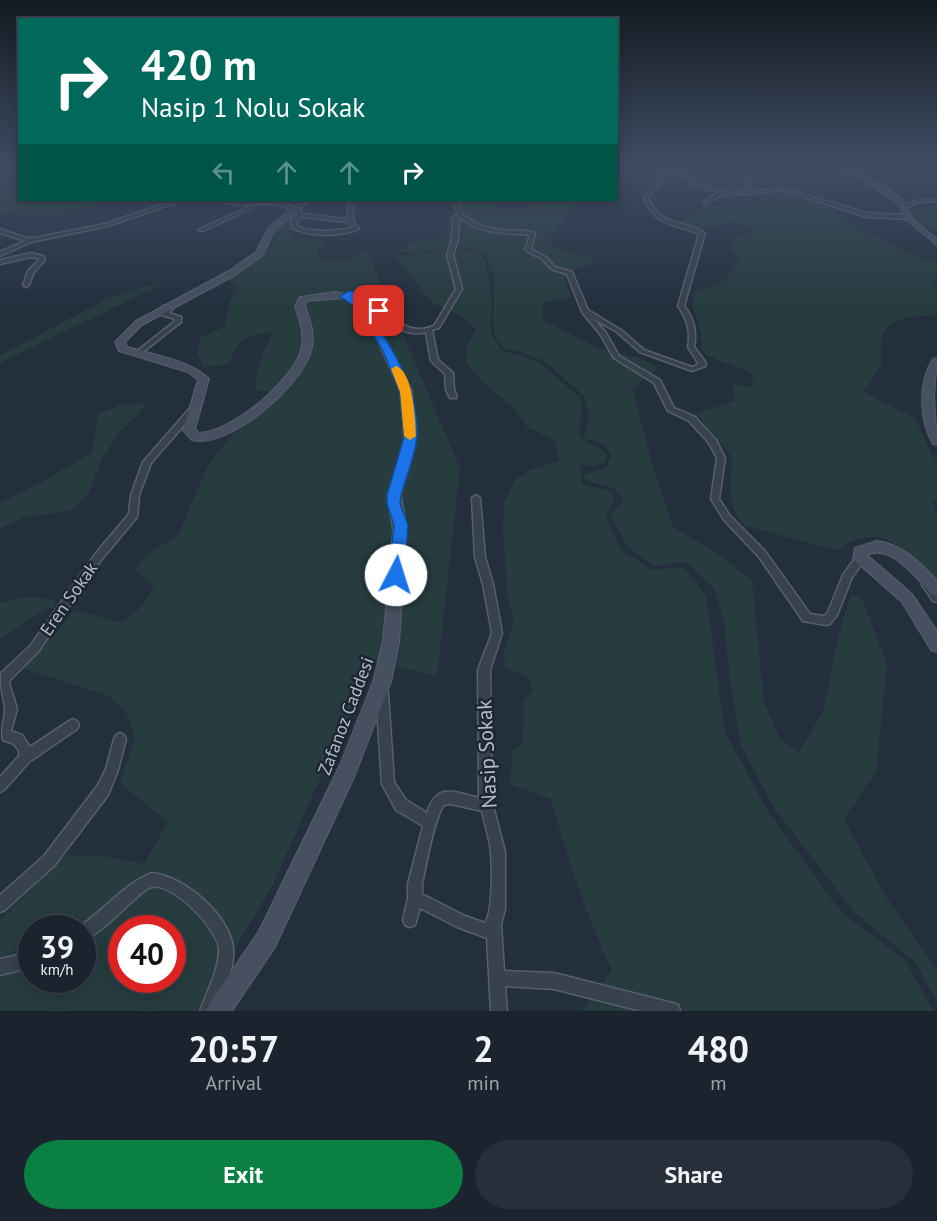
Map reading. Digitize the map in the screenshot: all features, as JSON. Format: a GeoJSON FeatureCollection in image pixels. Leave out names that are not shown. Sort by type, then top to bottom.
{"type":"FeatureCollection","features":[{"type":"Feature","properties":{"kind":"street"},"geometry":{"type":"LineString","coordinates":[[0,255],[29,240],[106,225],[143,213]]}},
{"type":"Feature","properties":{"kind":"street"},"geometry":{"type":"LineString","coordinates":[[201,230],[236,213]]}},
{"type":"Feature","properties":{"kind":"street"},"geometry":{"type":"LineString","coordinates":[[294,213],[272,229],[260,253],[232,273],[139,323],[122,338],[120,346],[137,354],[192,370],[202,376],[204,379],[189,430],[196,437],[221,434],[256,410],[290,380],[305,354],[308,327],[300,306],[303,299],[313,296],[353,294],[406,331],[429,331],[440,324],[459,290],[450,255],[455,239],[454,221],[456,217],[461,216]]}},
{"type":"Feature","properties":{"kind":"street"},"geometry":{"type":"LineString","coordinates":[[298,213],[293,224],[295,228],[302,231],[333,232],[356,230],[350,221],[350,213]]}},
{"type":"Feature","properties":{"kind":"street"},"geometry":{"type":"LineString","coordinates":[[317,213],[350,221]]}},
{"type":"Feature","properties":{"kind":"street"},"geometry":{"type":"LineString","coordinates":[[460,213],[476,226],[533,234],[528,250],[544,258],[553,268],[570,273],[584,310],[603,333],[616,357],[657,382],[671,409],[692,419],[713,442],[721,458],[715,499],[726,518],[762,554],[807,618],[826,621],[832,615],[848,575],[860,559],[860,552],[874,545],[885,546],[904,558],[937,590]]}},
{"type":"Feature","properties":{"kind":"street"},"geometry":{"type":"LineString","coordinates":[[584,310],[619,331],[634,345],[649,354],[692,369],[701,366],[702,363],[691,347],[694,335],[687,314],[681,306],[702,233],[660,219],[653,213]]}},
{"type":"Feature","properties":{"kind":"street"},"geometry":{"type":"LineString","coordinates":[[864,213],[908,217]]}},
{"type":"Feature","properties":{"kind":"street"},"geometry":{"type":"LineString","coordinates":[[907,213],[937,243]]}},
{"type":"Feature","properties":{"kind":"street"},"geometry":{"type":"LineString","coordinates":[[0,231],[12,232],[29,240]]}},
{"type":"Feature","properties":{"kind":"street"},"geometry":{"type":"LineString","coordinates":[[0,262],[31,255],[41,256],[42,260],[31,272],[26,285]]}},
{"type":"Feature","properties":{"kind":"street","name":"Zafanoz Caddesi"},"geometry":{"type":"LineString","coordinates":[[218,1011],[267,939],[348,770],[382,681],[391,641],[401,525],[393,504],[410,437],[406,392],[387,349],[360,306],[351,298],[344,296]]}},
{"type":"Feature","properties":{"kind":"street"},"geometry":{"type":"LineString","coordinates":[[137,354],[178,322],[179,318],[164,314],[169,310],[165,307]]}},
{"type":"Feature","properties":{"kind":"street"},"geometry":{"type":"LineString","coordinates":[[429,331],[435,361],[444,366],[449,373],[450,390],[453,396]]}},
{"type":"Feature","properties":{"kind":"street"},"geometry":{"type":"LineString","coordinates":[[937,361],[933,366],[929,420],[937,441]]}},
{"type":"Feature","properties":{"kind":"street","name":"Eren Sokak"},"geometry":{"type":"LineString","coordinates":[[25,759],[25,750],[18,739],[7,736],[5,730],[11,709],[3,678],[34,649],[80,581],[134,514],[135,495],[147,462],[194,409]]}},
{"type":"Feature","properties":{"kind":"street","name":"Nasip Sokak"},"geometry":{"type":"LineString","coordinates":[[476,498],[480,557],[488,584],[497,633],[484,670],[487,806],[498,852],[498,909],[494,924],[499,1011]]}},
{"type":"Feature","properties":{"kind":"street"},"geometry":{"type":"LineString","coordinates":[[860,559],[907,598],[937,645]]}},
{"type":"Feature","properties":{"kind":"street"},"geometry":{"type":"LineString","coordinates":[[915,569],[937,598]]}},
{"type":"Feature","properties":{"kind":"street"},"geometry":{"type":"LineString","coordinates":[[382,681],[388,784],[401,805],[430,823]]}},
{"type":"Feature","properties":{"kind":"street"},"geometry":{"type":"LineString","coordinates":[[0,786],[25,759],[73,724]]}},
{"type":"Feature","properties":{"kind":"street"},"geometry":{"type":"LineString","coordinates":[[0,905],[49,861],[103,790],[112,770],[120,740]]}},
{"type":"Feature","properties":{"kind":"street"},"geometry":{"type":"LineString","coordinates":[[410,920],[415,898],[415,884],[436,805],[441,799],[451,798],[487,806]]}},
{"type":"Feature","properties":{"kind":"street"},"geometry":{"type":"LineString","coordinates":[[96,926],[141,885],[152,880],[163,882],[199,903],[223,937],[226,946],[224,964],[208,1011]]}},
{"type":"Feature","properties":{"kind":"street"},"geometry":{"type":"LineString","coordinates":[[415,898],[462,922],[487,931],[494,924]]}},
{"type":"Feature","properties":{"kind":"street"},"geometry":{"type":"LineString","coordinates":[[0,967],[18,962]]}},
{"type":"Feature","properties":{"kind":"street"},"geometry":{"type":"LineString","coordinates":[[497,978],[554,981],[672,1011]]}},
{"type":"Feature","properties":{"kind":"green space"},"geometry":{"type":"Polygon","coordinates":[[[26,213],[64,213],[45,218],[26,213]]]}},
{"type":"Feature","properties":{"kind":"green space"},"geometry":{"type":"Polygon","coordinates":[[[452,213],[570,213],[549,242],[556,248],[593,258],[592,264],[575,268],[565,278],[571,298],[543,303],[543,320],[596,347],[640,358],[658,368],[632,388],[654,470],[673,527],[717,553],[752,581],[764,703],[780,739],[799,753],[824,709],[838,637],[851,594],[862,599],[887,664],[876,771],[844,819],[886,897],[937,970],[937,1001],[915,962],[854,912],[775,809],[741,746],[730,679],[724,620],[714,589],[686,562],[653,566],[628,547],[610,515],[624,501],[614,488],[587,481],[583,475],[606,468],[612,456],[604,444],[584,438],[589,416],[584,396],[544,361],[518,351],[504,349],[496,336],[493,318],[494,280],[488,259],[481,252],[460,247],[416,252],[399,251],[409,243],[439,239],[447,229],[447,220],[452,213]]]}},
{"type":"Feature","properties":{"kind":"green space"},"geometry":{"type":"Polygon","coordinates":[[[694,213],[837,213],[909,253],[937,262],[937,277],[933,281],[937,286],[937,315],[901,319],[893,322],[887,328],[882,336],[882,363],[864,392],[915,418],[937,461],[937,501],[932,503],[937,515],[937,582],[893,542],[882,538],[869,537],[854,541],[837,550],[745,526],[738,517],[730,493],[732,457],[696,413],[735,401],[732,384],[752,387],[753,374],[704,354],[692,298],[696,291],[716,285],[727,277],[739,258],[732,247],[734,239],[744,236],[752,228],[730,222],[701,229],[679,222],[694,213]]]}},
{"type":"Feature","properties":{"kind":"green space"},"geometry":{"type":"Polygon","coordinates":[[[911,213],[937,213],[937,229],[923,227],[911,213]]]}},
{"type":"Feature","properties":{"kind":"green space"},"geometry":{"type":"Polygon","coordinates":[[[290,222],[290,228],[296,231],[291,237],[321,240],[326,244],[318,250],[318,257],[332,260],[355,256],[366,248],[460,468],[437,676],[373,661],[272,886],[197,1011],[0,1011],[0,920],[66,855],[104,856],[144,864],[168,822],[120,783],[135,737],[126,712],[109,696],[24,669],[75,610],[123,623],[143,605],[154,587],[135,569],[148,554],[178,535],[207,467],[228,439],[266,410],[269,392],[256,390],[256,382],[261,360],[273,332],[244,339],[236,348],[229,364],[203,367],[197,353],[201,337],[226,326],[229,300],[238,290],[227,279],[269,251],[275,232],[281,225],[290,222]]]}},
{"type":"Feature","properties":{"kind":"green space"},"geometry":{"type":"Polygon","coordinates":[[[462,249],[479,253],[486,261],[492,302],[491,333],[501,350],[537,361],[582,399],[579,437],[605,452],[607,458],[603,464],[580,466],[582,484],[608,490],[615,497],[606,518],[621,550],[652,570],[683,567],[706,596],[725,732],[767,810],[841,912],[905,960],[933,1011],[582,1011],[612,970],[578,886],[551,799],[510,784],[513,750],[523,743],[524,700],[533,691],[528,677],[505,668],[504,651],[514,623],[508,598],[503,532],[504,502],[515,480],[531,470],[559,461],[555,440],[528,428],[515,409],[482,381],[466,363],[467,345],[476,329],[460,315],[432,303],[396,256],[462,249]]]}},
{"type":"Feature","properties":{"kind":"green space"},"geometry":{"type":"Polygon","coordinates":[[[160,285],[0,363],[0,356],[106,299],[144,286],[160,285]]]}},
{"type":"Feature","properties":{"kind":"green space"},"geometry":{"type":"Polygon","coordinates":[[[145,403],[140,412],[120,432],[102,459],[89,492],[73,510],[25,517],[0,528],[0,503],[92,453],[98,414],[120,405],[145,403]]]}},
{"type":"Feature","properties":{"kind":"green space"},"geometry":{"type":"Polygon","coordinates":[[[27,597],[56,600],[53,608],[44,609],[0,639],[0,603],[27,597]]]}},
{"type":"Feature","properties":{"kind":"slow traffic"},"geometry":{"type":"LineString","coordinates":[[396,369],[406,392],[410,436]]}},
{"type":"Feature","properties":{"kind":"route"},"geometry":{"type":"LineString","coordinates":[[379,311],[358,296],[349,294],[344,296],[351,298],[360,306],[387,349],[406,392],[410,437],[393,504],[401,525],[396,575]]}}]}
